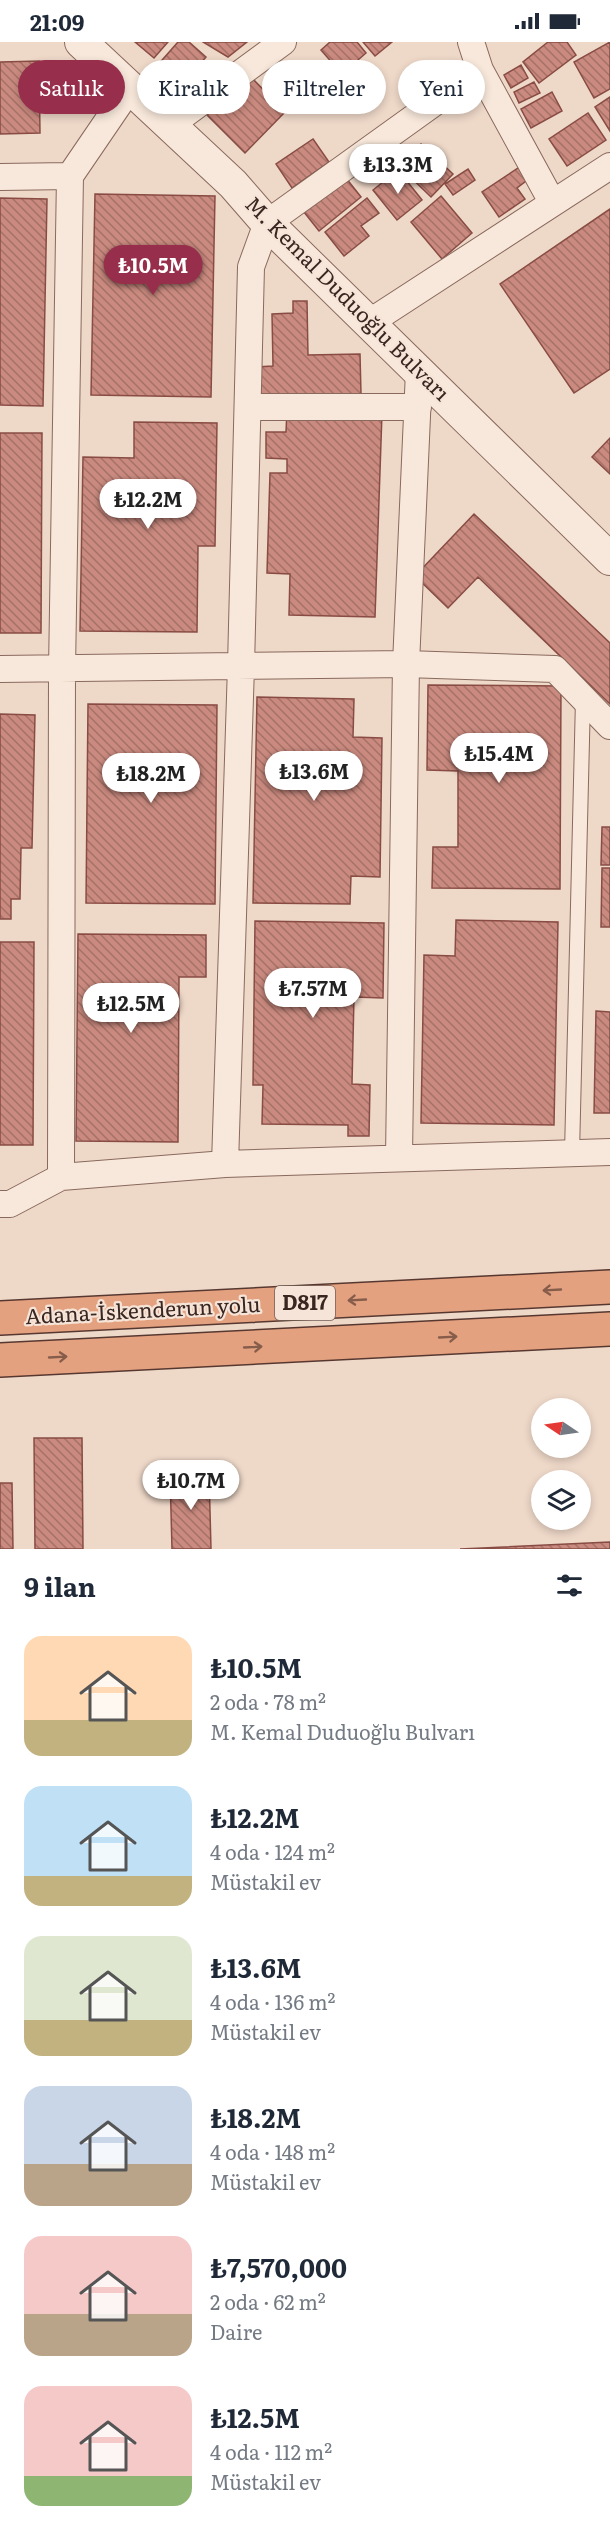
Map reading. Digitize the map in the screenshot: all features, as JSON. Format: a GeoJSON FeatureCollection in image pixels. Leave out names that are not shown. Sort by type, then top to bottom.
{"type":"FeatureCollection","features":[{"type":"Feature","properties":{"kind":"highway","name":"Adana-İskenderun yolu"},"geometry":{"type":"LineString","coordinates":[[0,1318],[610,1287]]}},
{"type":"Feature","properties":{"kind":"highway","name":"D817"},"geometry":{"type":"LineString","coordinates":[[0,1360],[610,1329]]}},
{"type":"Feature","properties":{"kind":"street","name":"M. Kemal Duduoğlu Bulvarı"},"geometry":{"type":"LineString","coordinates":[[81,42],[233,184],[267,223],[610,559]]}},
{"type":"Feature","properties":{"kind":"street"},"geometry":{"type":"LineString","coordinates":[[170,125],[283,42]]}},
{"type":"Feature","properties":{"kind":"street"},"geometry":{"type":"LineString","coordinates":[[471,42],[477,60]]}},
{"type":"Feature","properties":{"kind":"street"},"geometry":{"type":"LineString","coordinates":[[485,79],[552,202]]}},
{"type":"Feature","properties":{"kind":"street"},"geometry":{"type":"LineString","coordinates":[[61,1177],[62,670],[70,177],[130,88]]}},
{"type":"Feature","properties":{"kind":"street"},"geometry":{"type":"LineString","coordinates":[[225,1164],[241,666],[250,267],[267,223],[419,114]]}},
{"type":"Feature","properties":{"kind":"street"},"geometry":{"type":"LineString","coordinates":[[370,322],[610,166]]}},
{"type":"Feature","properties":{"kind":"street"},"geometry":{"type":"LineString","coordinates":[[0,177],[70,177]]}},
{"type":"Feature","properties":{"kind":"street"},"geometry":{"type":"LineString","coordinates":[[399,1157],[406,664],[419,371]]}},
{"type":"Feature","properties":{"kind":"street"},"geometry":{"type":"LineString","coordinates":[[248,407],[418,407]]}},
{"type":"Feature","properties":{"kind":"street"},"geometry":{"type":"LineString","coordinates":[[0,669],[406,664],[555,669],[610,726]]}},
{"type":"Feature","properties":{"kind":"street"},"geometry":{"type":"LineString","coordinates":[[0,1204],[10,1204],[61,1177],[225,1164],[610,1152]]}},
{"type":"Feature","properties":{"kind":"lane"},"geometry":{"type":"LineString","coordinates":[[572,1152],[583,698]]}},
{"type":"Feature","properties":{"kind":"building"},"geometry":{"type":"Polygon","coordinates":[[[135,42],[168,42],[154,58],[135,42]]]}},
{"type":"Feature","properties":{"kind":"building"},"geometry":{"type":"Polygon","coordinates":[[[178,42],[189,42],[206,57],[203,60],[162,60],[178,42]]]}},
{"type":"Feature","properties":{"kind":"building"},"geometry":{"type":"Polygon","coordinates":[[[203,42],[247,42],[228,57],[203,42]]]}},
{"type":"Feature","properties":{"kind":"building"},"geometry":{"type":"Polygon","coordinates":[[[330,42],[357,42],[366,53],[358,60],[330,60],[321,50],[330,42]]]}},
{"type":"Feature","properties":{"kind":"building"},"geometry":{"type":"Polygon","coordinates":[[[363,42],[392,42],[375,56],[363,42]]]}},
{"type":"Feature","properties":{"kind":"building"},"geometry":{"type":"Polygon","coordinates":[[[548,42],[567,42],[576,55],[539,83],[523,62],[548,42]]]}},
{"type":"Feature","properties":{"kind":"building"},"geometry":{"type":"Polygon","coordinates":[[[610,42],[610,89],[594,98],[574,62],[610,42]]]}},
{"type":"Feature","properties":{"kind":"building"},"geometry":{"type":"Polygon","coordinates":[[[0,62],[18,62],[18,114],[40,114],[40,133],[0,134],[0,62]]]}},
{"type":"Feature","properties":{"kind":"building"},"geometry":{"type":"Polygon","coordinates":[[[521,65],[528,78],[511,88],[504,75],[521,65]]]}},
{"type":"Feature","properties":{"kind":"building"},"geometry":{"type":"Polygon","coordinates":[[[250,76],[262,88],[262,114],[283,114],[245,153],[207,115],[250,114],[250,76]]]}},
{"type":"Feature","properties":{"kind":"building"},"geometry":{"type":"Polygon","coordinates":[[[534,82],[540,93],[519,103],[514,92],[534,82]]]}},
{"type":"Feature","properties":{"kind":"building"},"geometry":{"type":"Polygon","coordinates":[[[552,92],[562,111],[531,128],[521,109],[552,92]]]}},
{"type":"Feature","properties":{"kind":"building"},"geometry":{"type":"Polygon","coordinates":[[[610,97],[610,131],[595,107],[610,97]]]}},
{"type":"Feature","properties":{"kind":"building"},"geometry":{"type":"Polygon","coordinates":[[[588,113],[606,140],[567,166],[549,139],[588,113]]]}},
{"type":"Feature","properties":{"kind":"building"},"geometry":{"type":"Polygon","coordinates":[[[313,139],[329,162],[292,188],[276,164],[313,139]]]}},
{"type":"Feature","properties":{"kind":"building"},"geometry":{"type":"Polygon","coordinates":[[[421,144],[453,174],[431,197],[400,167],[421,144]]]}},
{"type":"Feature","properties":{"kind":"building"},"geometry":{"type":"Polygon","coordinates":[[[521,166],[530,178],[517,188],[525,199],[499,217],[482,192],[521,166]]]}},
{"type":"Feature","properties":{"kind":"building"},"geometry":{"type":"Polygon","coordinates":[[[468,169],[475,180],[453,195],[445,184],[468,169]]]}},
{"type":"Feature","properties":{"kind":"building"},"geometry":{"type":"Polygon","coordinates":[[[398,170],[422,200],[397,220],[373,190],[398,170]]]}},
{"type":"Feature","properties":{"kind":"building"},"geometry":{"type":"Polygon","coordinates":[[[346,178],[361,197],[319,231],[304,212],[346,178]]]}},
{"type":"Feature","properties":{"kind":"building"},"geometry":{"type":"Polygon","coordinates":[[[95,194],[215,196],[211,397],[91,395],[95,194]]]}},
{"type":"Feature","properties":{"kind":"building"},"geometry":{"type":"Polygon","coordinates":[[[441,196],[472,233],[442,259],[411,222],[441,196]]]}},
{"type":"Feature","properties":{"kind":"building"},"geometry":{"type":"Polygon","coordinates":[[[0,198],[47,199],[43,406],[0,405],[0,198]]]}},
{"type":"Feature","properties":{"kind":"building"},"geometry":{"type":"Polygon","coordinates":[[[367,198],[379,213],[361,226],[369,236],[344,256],[325,232],[367,198]]]}},
{"type":"Feature","properties":{"kind":"building"},"geometry":{"type":"Polygon","coordinates":[[[610,209],[610,369],[574,393],[500,284],[610,209]]]}},
{"type":"Feature","properties":{"kind":"building"},"geometry":{"type":"Polygon","coordinates":[[[293,301],[307,301],[308,355],[360,354],[361,394],[257,396],[256,367],[273,366],[272,314],[293,313],[293,301]]]}},
{"type":"Feature","properties":{"kind":"building"},"geometry":{"type":"Polygon","coordinates":[[[287,410],[382,413],[375,617],[289,615],[290,574],[267,573],[270,473],[287,473],[287,459],[266,458],[266,432],[286,432],[287,410]]]}},
{"type":"Feature","properties":{"kind":"building"},"geometry":{"type":"Polygon","coordinates":[[[134,422],[217,423],[215,546],[198,546],[197,632],[80,631],[83,457],[134,458],[134,422]]]}},
{"type":"Feature","properties":{"kind":"building"},"geometry":{"type":"Polygon","coordinates":[[[0,433],[42,433],[41,633],[0,633],[0,433]]]}},
{"type":"Feature","properties":{"kind":"building"},"geometry":{"type":"Polygon","coordinates":[[[610,438],[610,474],[592,457],[610,438]]]}},
{"type":"Feature","properties":{"kind":"building"},"geometry":{"type":"Polygon","coordinates":[[[474,514],[610,643],[610,704],[478,577],[448,608],[415,576],[474,514]]]}},
{"type":"Feature","properties":{"kind":"building"},"geometry":{"type":"Polygon","coordinates":[[[428,685],[561,686],[560,889],[432,888],[433,847],[458,847],[458,771],[427,770],[428,685]]]}},
{"type":"Feature","properties":{"kind":"building"},"geometry":{"type":"Polygon","coordinates":[[[257,697],[354,699],[353,737],[382,738],[380,877],[351,876],[350,904],[253,903],[257,697]]]}},
{"type":"Feature","properties":{"kind":"building"},"geometry":{"type":"Polygon","coordinates":[[[88,704],[217,705],[215,904],[86,903],[88,704]]]}},
{"type":"Feature","properties":{"kind":"building"},"geometry":{"type":"Polygon","coordinates":[[[0,714],[35,715],[32,848],[21,848],[20,899],[11,899],[11,919],[0,919],[0,714]]]}},
{"type":"Feature","properties":{"kind":"building"},"geometry":{"type":"Polygon","coordinates":[[[602,827],[610,827],[610,865],[601,865],[602,827]]]}},
{"type":"Feature","properties":{"kind":"building"},"geometry":{"type":"Polygon","coordinates":[[[602,868],[610,868],[610,927],[601,927],[602,868]]]}},
{"type":"Feature","properties":{"kind":"building"},"geometry":{"type":"Polygon","coordinates":[[[456,920],[558,922],[554,1125],[421,1123],[424,955],[455,956],[456,920]]]}},
{"type":"Feature","properties":{"kind":"building"},"geometry":{"type":"Polygon","coordinates":[[[255,921],[384,923],[383,998],[354,997],[352,1084],[370,1085],[369,1136],[348,1136],[348,1125],[262,1124],[263,1085],[253,1085],[255,921]]]}},
{"type":"Feature","properties":{"kind":"building"},"geometry":{"type":"Polygon","coordinates":[[[78,934],[206,935],[206,977],[179,977],[178,1142],[76,1141],[78,934]]]}},
{"type":"Feature","properties":{"kind":"building"},"geometry":{"type":"Polygon","coordinates":[[[0,942],[34,942],[33,1145],[0,1145],[0,942]]]}},
{"type":"Feature","properties":{"kind":"building"},"geometry":{"type":"Polygon","coordinates":[[[596,1011],[610,1012],[610,1113],[594,1113],[596,1011]]]}},
{"type":"Feature","properties":{"kind":"building"},"geometry":{"type":"Polygon","coordinates":[[[34,1438],[82,1438],[83,1549],[35,1549],[34,1438]]]}},
{"type":"Feature","properties":{"kind":"building"},"geometry":{"type":"Polygon","coordinates":[[[209,1473],[211,1549],[172,1549],[170,1474],[209,1473]]]}},
{"type":"Feature","properties":{"kind":"building"},"geometry":{"type":"Polygon","coordinates":[[[0,1483],[12,1483],[13,1549],[0,1549],[0,1483]]]}},
{"type":"Feature","properties":{"kind":"building"},"geometry":{"type":"Polygon","coordinates":[[[610,1542],[610,1549],[460,1549],[610,1542]]]}}]}
